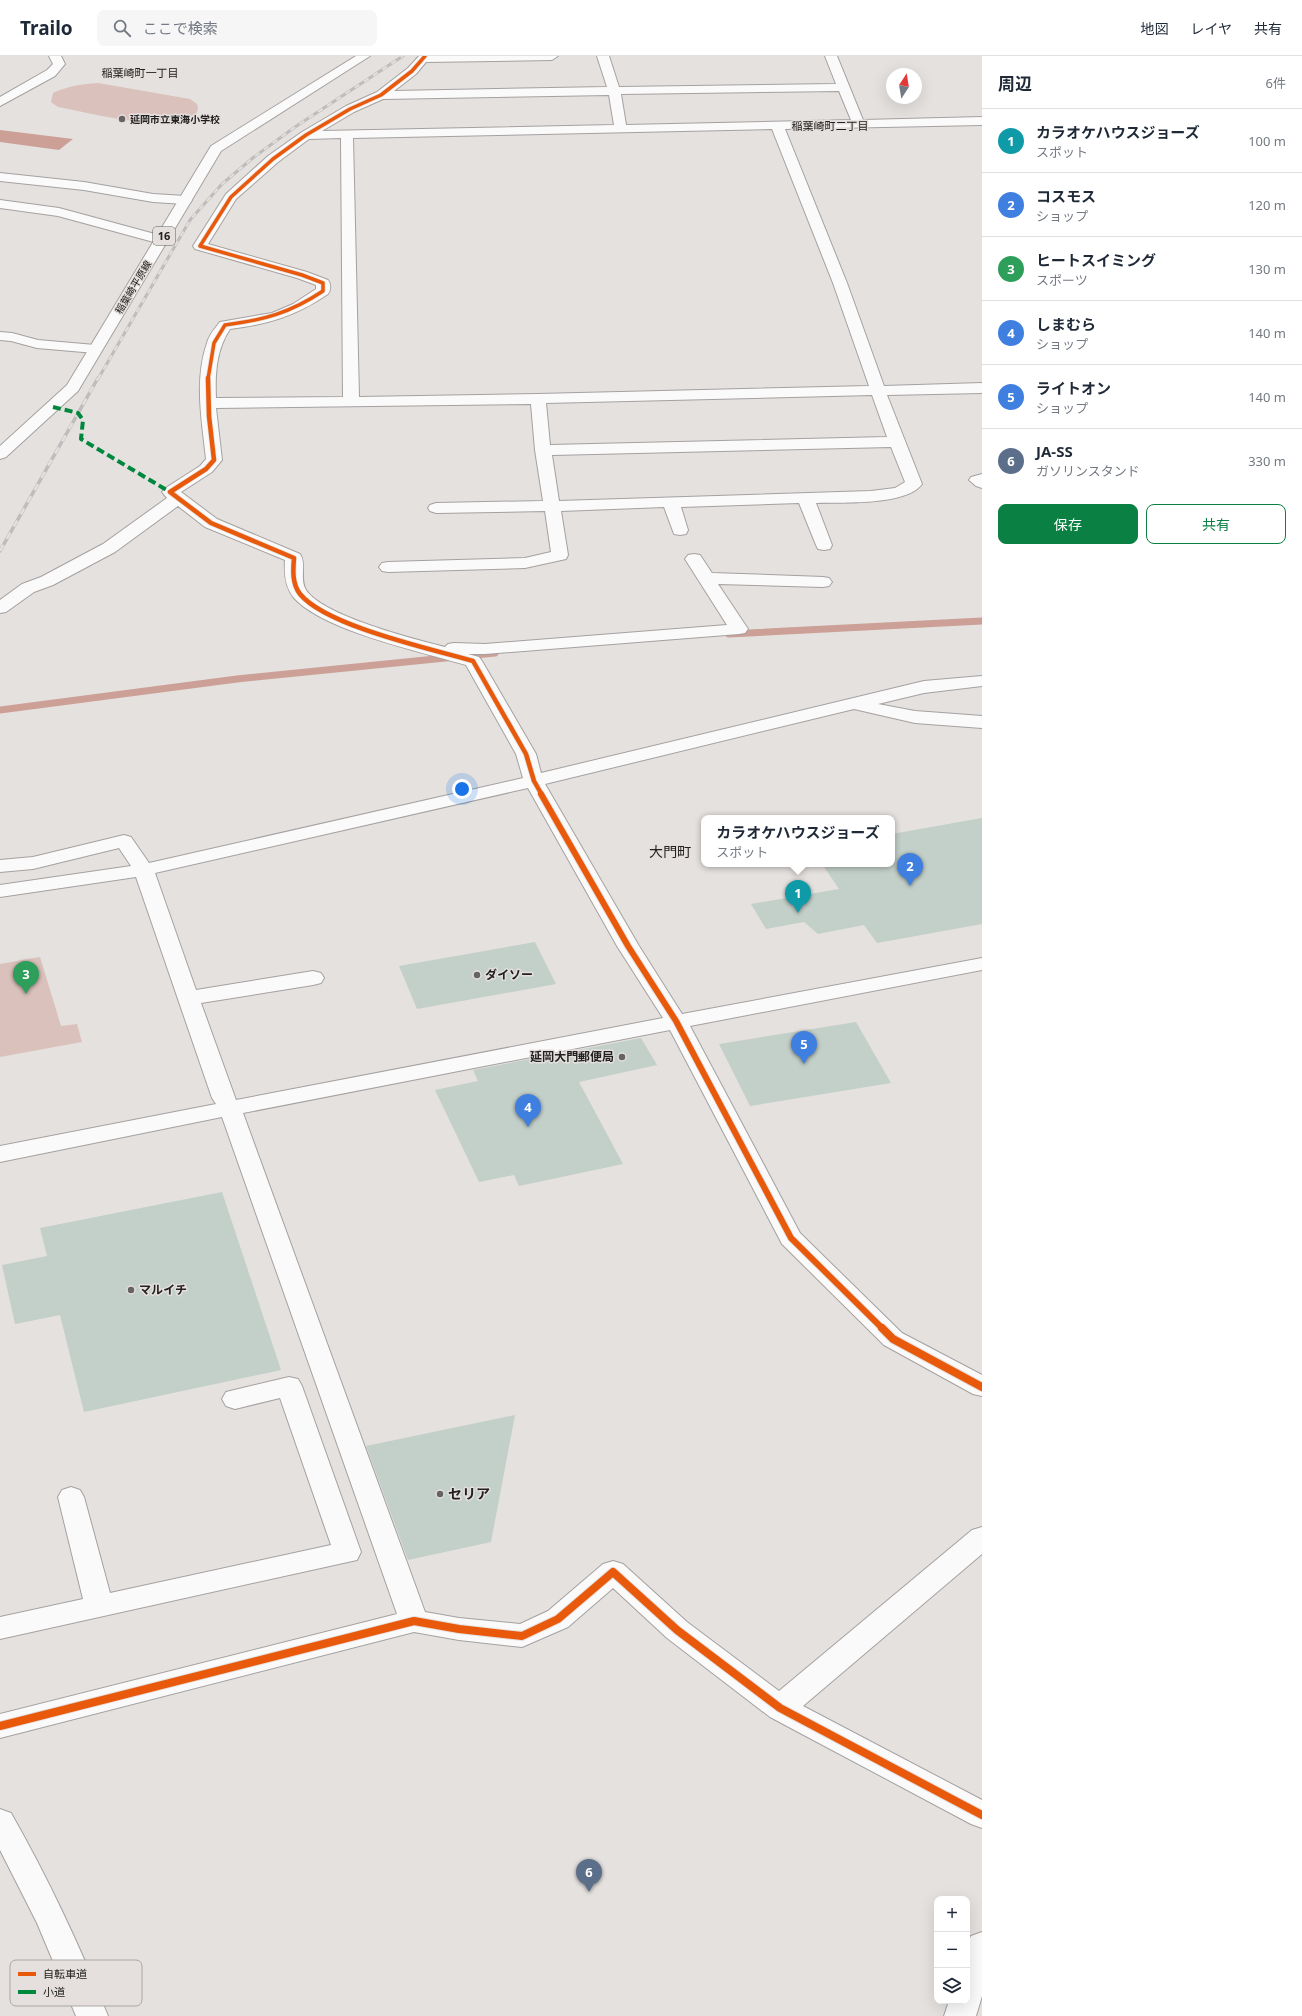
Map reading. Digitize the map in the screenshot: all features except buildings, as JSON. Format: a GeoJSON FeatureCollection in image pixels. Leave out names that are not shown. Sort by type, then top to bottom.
{"type":"FeatureCollection","features":[{"type":"Feature","properties":{"kind":"main road"},"geometry":{"type":"LineString","coordinates":[[0,102],[51,73],[59,64],[55,56]]}},
{"type":"Feature","properties":{"kind":"main road","name":"稲葉崎平原線"},"geometry":{"type":"LineString","coordinates":[[0,454],[72,388],[216,149],[364,56]]}},
{"type":"Feature","properties":{"kind":"main road"},"geometry":{"type":"LineString","coordinates":[[552,56],[424,57],[412,72],[381,95],[350,109],[306,135],[273,159],[231,197],[200,246],[302,275],[323,283],[323,291],[286,314],[269,320],[225,325],[214,342],[211,357],[208,403],[214,460],[206,469],[170,492],[211,523],[294,558],[292,574],[299,593],[313,605],[339,619],[473,661],[526,754],[534,781],[628,946],[676,1021],[791,1238],[893,1339],[982,1387]]}},
{"type":"Feature","properties":{"kind":"main road"},"geometry":{"type":"LineString","coordinates":[[603,56],[614,91],[621,129]]}},
{"type":"Feature","properties":{"kind":"main road"},"geometry":{"type":"LineString","coordinates":[[831,56],[859,124]]}},
{"type":"Feature","properties":{"kind":"main road"},"geometry":{"type":"LineString","coordinates":[[381,95],[844,87]]}},
{"type":"Feature","properties":{"kind":"main road"},"geometry":{"type":"LineString","coordinates":[[306,135],[982,121]]}},
{"type":"Feature","properties":{"kind":"main road"},"geometry":{"type":"LineString","coordinates":[[436,508],[671,503],[871,496],[899,492],[914,484],[895,442],[840,283],[777,125]]}},
{"type":"Feature","properties":{"kind":"main road"},"geometry":{"type":"LineString","coordinates":[[347,134],[351,401]]}},
{"type":"Feature","properties":{"kind":"main road"},"geometry":{"type":"LineString","coordinates":[[0,176],[84,186],[153,198],[185,200]]}},
{"type":"Feature","properties":{"kind":"main road"},"geometry":{"type":"LineString","coordinates":[[0,204],[59,212],[161,240]]}},
{"type":"Feature","properties":{"kind":"main road"},"geometry":{"type":"LineString","coordinates":[[0,336],[12,337],[37,344],[95,349]]}},
{"type":"Feature","properties":{"kind":"main road"},"geometry":{"type":"LineString","coordinates":[[208,403],[538,399],[982,388]]}},
{"type":"Feature","properties":{"kind":"main road"},"geometry":{"type":"LineString","coordinates":[[388,567],[525,563],[560,555],[543,450],[538,399]]}},
{"type":"Feature","properties":{"kind":"main road"},"geometry":{"type":"LineString","coordinates":[[543,450],[895,442]]}},
{"type":"Feature","properties":{"kind":"main road"},"geometry":{"type":"LineString","coordinates":[[982,478],[977,480],[982,483]]}},
{"type":"Feature","properties":{"kind":"main road"},"geometry":{"type":"LineString","coordinates":[[0,608],[28,588],[47,581],[108,548],[178,498]]}},
{"type":"Feature","properties":{"kind":"main road"},"geometry":{"type":"LineString","coordinates":[[806,499],[824,545]]}},
{"type":"Feature","properties":{"kind":"main road"},"geometry":{"type":"LineString","coordinates":[[671,503],[680,530]]}},
{"type":"Feature","properties":{"kind":"main road"},"geometry":{"type":"LineString","coordinates":[[424,646],[485,649],[739,629],[694,559]]}},
{"type":"Feature","properties":{"kind":"main road"},"geometry":{"type":"LineString","coordinates":[[706,578],[823,582]]}},
{"type":"Feature","properties":{"kind":"main road"},"geometry":{"type":"LineString","coordinates":[[0,891],[144,870],[534,781],[924,687],[982,681]]}},
{"type":"Feature","properties":{"kind":"main road"},"geometry":{"type":"LineString","coordinates":[[854,704],[915,717],[982,722]]}},
{"type":"Feature","properties":{"kind":"main road"},"geometry":{"type":"LineString","coordinates":[[0,866],[33,863],[124,841],[144,870],[223,1098],[230,1108],[414,1621]]}},
{"type":"Feature","properties":{"kind":"main road"},"geometry":{"type":"LineString","coordinates":[[0,1154],[676,1021],[982,964]]}},
{"type":"Feature","properties":{"kind":"main road"},"geometry":{"type":"LineString","coordinates":[[188,998],[313,978]]}},
{"type":"Feature","properties":{"kind":"main road"},"geometry":{"type":"LineString","coordinates":[[0,1628],[347,1552],[289,1386],[235,1399]]}},
{"type":"Feature","properties":{"kind":"main road"},"geometry":{"type":"LineString","coordinates":[[71,1497],[99,1606]]}},
{"type":"Feature","properties":{"kind":"main road"},"geometry":{"type":"LineString","coordinates":[[780,1708],[982,1538]]}},
{"type":"Feature","properties":{"kind":"main road"},"geometry":{"type":"LineString","coordinates":[[0,1726],[414,1621],[459,1629],[522,1636],[558,1619],[613,1572],[677,1630],[780,1708],[982,1815]]}},
{"type":"Feature","properties":{"kind":"main road"},"geometry":{"type":"LineString","coordinates":[[0,1822],[22,1859],[71,1960]]}},
{"type":"Feature","properties":{"kind":"main road"},"geometry":{"type":"LineString","coordinates":[[970,1984],[982,1946]]}},
{"type":"Feature","properties":{"kind":"main road"},"geometry":{"type":"LineString","coordinates":[[960,2016],[964,2004]]}},
{"type":"Feature","properties":{"kind":"main road"},"geometry":{"type":"LineString","coordinates":[[88,2006],[92,2016]]}},
{"type":"Feature","properties":{"kind":"shaded area"},"geometry":{"type":"Polygon","coordinates":[[[98,83],[190,99],[197,104],[198,109],[196,114],[181,119],[164,122],[146,122],[109,117],[58,107],[51,102],[53,93],[75,86],[98,83]]]}},
{"type":"Feature","properties":{"kind":"shaded area"},"geometry":{"type":"Polygon","coordinates":[[[0,130],[73,139],[59,150],[0,142],[0,130]]]}},
{"type":"Feature","properties":{"kind":"shaded area"},"geometry":{"type":"Polygon","coordinates":[[[40,957],[61,1026],[77,1024],[82,1042],[0,1057],[0,964],[40,957]]]}},
{"type":"Feature","properties":{"kind":"waterway"},"geometry":{"type":"LineString","coordinates":[[729,634],[982,621]]}},
{"type":"Feature","properties":{"kind":"waterway"},"geometry":{"type":"LineString","coordinates":[[0,710],[237,679],[495,653]]}},
{"type":"Feature","properties":{"kind":"railway"},"geometry":{"type":"LineString","coordinates":[[98,379],[190,220],[222,184],[254,157],[295,127],[403,56]]}},
{"type":"Feature","properties":{"kind":"railway"},"geometry":{"type":"LineString","coordinates":[[0,551],[98,378]]}},
{"type":"Feature","properties":{"kind":"marked path"},"geometry":{"type":"LineString","coordinates":[[53,407],[78,413],[83,420],[81,439],[170,492]]}},
{"type":"Feature","properties":{"kind":"cycle path"},"geometry":{"type":"LineString","coordinates":[[425,56],[412,71],[381,95],[350,109],[306,135],[273,159],[231,197],[200,246],[302,275],[323,283],[323,291],[298,307],[277,316],[225,325],[214,343],[208,372],[209,416],[214,460],[206,469],[170,492],[211,523],[294,558],[293,572],[297,590],[312,605],[354,625],[473,661],[526,754],[534,781],[628,946],[676,1021],[791,1238],[893,1339],[982,1387]]}},
{"type":"Feature","properties":{"kind":"cycle path"},"geometry":{"type":"LineString","coordinates":[[0,1726],[414,1621],[459,1629],[522,1636],[558,1619],[613,1572],[677,1630],[780,1708],[982,1815]]}},
{"type":"Feature","properties":{"kind":"place","name":"延岡市立東海小学校"},"geometry":{"type":"Point","coordinates":[122,119]}},
{"type":"Feature","properties":{"kind":"place","name":"コスモス"},"geometry":{"type":"Point","coordinates":[910,886]}},
{"type":"Feature","properties":{"kind":"place","name":"カラオケハウスジョーズ"},"geometry":{"type":"Point","coordinates":[798,913]}},
{"type":"Feature","properties":{"kind":"place","name":"ダイソー"},"geometry":{"type":"Point","coordinates":[477,975]}},
{"type":"Feature","properties":{"kind":"place","name":"ヒートスイミング"},"geometry":{"type":"Point","coordinates":[26,994]}},
{"type":"Feature","properties":{"kind":"place","name":"延岡大門郵便局"},"geometry":{"type":"Point","coordinates":[622,1057]}},
{"type":"Feature","properties":{"kind":"place","name":"ライトオン"},"geometry":{"type":"Point","coordinates":[804,1064]}},
{"type":"Feature","properties":{"kind":"place","name":"しまむら"},"geometry":{"type":"Point","coordinates":[528,1127]}},
{"type":"Feature","properties":{"kind":"place","name":"マルイチ"},"geometry":{"type":"Point","coordinates":[131,1290]}},
{"type":"Feature","properties":{"kind":"place","name":"セリア"},"geometry":{"type":"Point","coordinates":[440,1494]}},
{"type":"Feature","properties":{"kind":"place","name":"JA-SS"},"geometry":{"type":"Point","coordinates":[589,1892]}},
{"type":"Feature","properties":{"kind":"district","name":"稲葉崎町一丁目"},"geometry":{"type":"Point","coordinates":[140,73]}},
{"type":"Feature","properties":{"kind":"district","name":"稲葉崎町二丁目"},"geometry":{"type":"Point","coordinates":[830,126]}},
{"type":"Feature","properties":{"kind":"district","name":"大門町"},"geometry":{"type":"Point","coordinates":[670,852]}}]}
